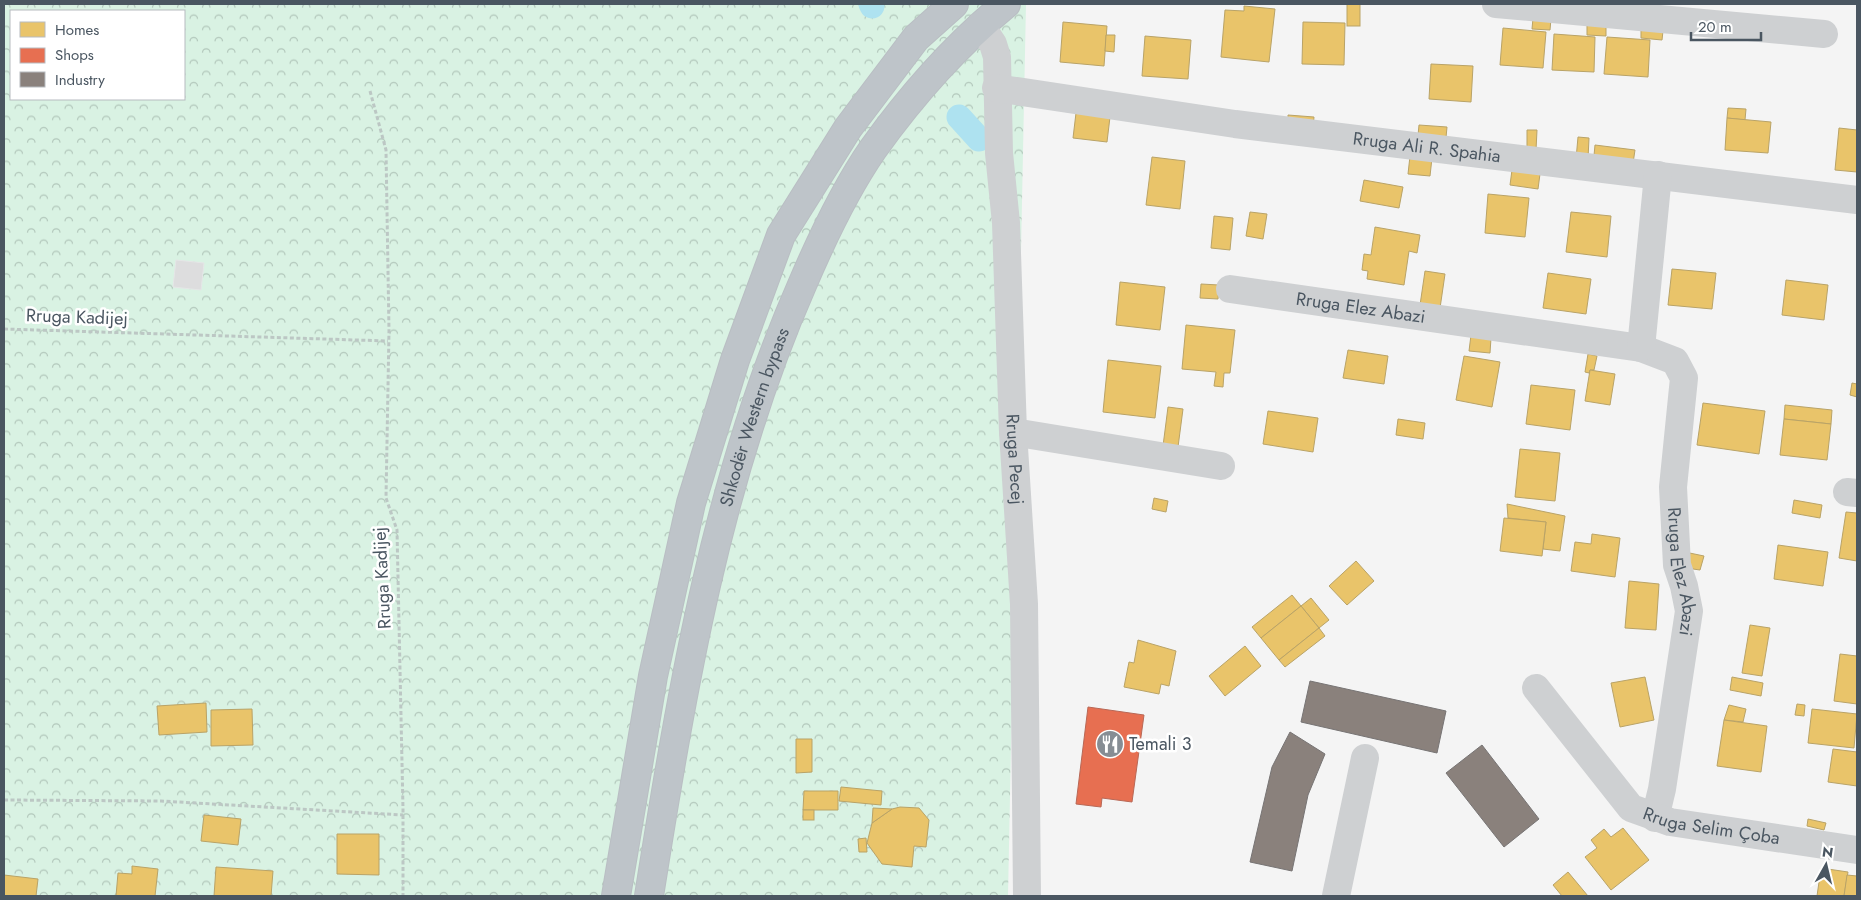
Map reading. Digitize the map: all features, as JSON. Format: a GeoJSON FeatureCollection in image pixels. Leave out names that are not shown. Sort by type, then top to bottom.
{"type":"FeatureCollection","features":[{"type":"Feature","properties":{"kind":"highway","name":"Shkodër Western bypass"},"geometry":{"type":"LineString","coordinates":[[616,896],[653,676],[691,503],[735,360],[781,234],[848,128],[916,38],[954,4]]}},
{"type":"Feature","properties":{"kind":"highway","name":"Shkodër Western bypass"},"geometry":{"type":"LineString","coordinates":[[649,896],[690,667],[718,534],[740,453],[782,331],[826,230],[872,151],[954,49],[1006,4]]}},
{"type":"Feature","properties":{"kind":"street"},"geometry":{"type":"LineString","coordinates":[[1496,4],[1824,34]]}},
{"type":"Feature","properties":{"kind":"street","name":"Rruga Pecej"},"geometry":{"type":"LineString","coordinates":[[980,26],[993,44],[996,57],[999,153],[1006,223],[1013,432],[1024,604],[1027,896]]}},
{"type":"Feature","properties":{"kind":"street","name":"Rruga Ali R. Spahia"},"geometry":{"type":"LineString","coordinates":[[996,88],[1235,124],[1857,200]]}},
{"type":"Feature","properties":{"kind":"street"},"geometry":{"type":"LineString","coordinates":[[1642,348],[1658,175]]}},
{"type":"Feature","properties":{"kind":"street","name":"Rruga Elez Abazi"},"geometry":{"type":"LineString","coordinates":[[1230,289],[1642,348],[1675,361],[1684,378],[1673,487],[1676,565],[1684,586],[1689,611],[1662,789],[1655,818]]}},
{"type":"Feature","properties":{"kind":"street"},"geometry":{"type":"LineString","coordinates":[[1013,432],[1221,466]]}},
{"type":"Feature","properties":{"kind":"street","name":"Rruga Selim Çoba"},"geometry":{"type":"LineString","coordinates":[[1536,688],[1631,808],[1655,818],[1857,850]]}},
{"type":"Feature","properties":{"kind":"street"},"geometry":{"type":"LineString","coordinates":[[1336,896],[1365,758]]}},
{"type":"Feature","properties":{"kind":"path","name":"Rruga Kadijej"},"geometry":{"type":"LineString","coordinates":[[370,91],[386,150],[388,341],[386,498],[397,530],[403,896]]}},
{"type":"Feature","properties":{"kind":"path","name":"Rruga Kadijej"},"geometry":{"type":"LineString","coordinates":[[4,329],[388,341]]}},
{"type":"Feature","properties":{"kind":"path"},"geometry":{"type":"LineString","coordinates":[[4,800],[161,801],[403,815]]}},
{"type":"Feature","properties":{"kind":"green space"},"geometry":{"type":"Polygon","coordinates":[[[4,4],[1026,4],[1008,896],[4,896],[4,4]]]}},
{"type":"Feature","properties":{"kind":"building: Homes"},"geometry":{"type":"Polygon","coordinates":[[[1347,4],[1360,4],[1360,26],[1347,26],[1347,4]]]}},
{"type":"Feature","properties":{"kind":"building: Homes"},"geometry":{"type":"Polygon","coordinates":[[[1244,6],[1275,9],[1269,62],[1221,57],[1225,10],[1244,11],[1244,6]]]}},
{"type":"Feature","properties":{"kind":"building: Homes"},"geometry":{"type":"Polygon","coordinates":[[[1533,18],[1551,19],[1550,30],[1532,29],[1533,18]]]}},
{"type":"Feature","properties":{"kind":"building: Homes"},"geometry":{"type":"Polygon","coordinates":[[[1063,22],[1107,26],[1104,66],[1060,62],[1063,22]]]}},
{"type":"Feature","properties":{"kind":"building: Homes"},"geometry":{"type":"Polygon","coordinates":[[[1303,22],[1345,23],[1344,65],[1302,64],[1303,22]]]}},
{"type":"Feature","properties":{"kind":"building: Homes"},"geometry":{"type":"Polygon","coordinates":[[[1587,25],[1606,26],[1606,36],[1587,35],[1587,25]]]}},
{"type":"Feature","properties":{"kind":"building: Homes"},"geometry":{"type":"Polygon","coordinates":[[[1503,28],[1546,32],[1543,68],[1500,65],[1503,28]]]}},
{"type":"Feature","properties":{"kind":"building: Homes"},"geometry":{"type":"Polygon","coordinates":[[[1641,29],[1663,31],[1662,40],[1641,38],[1641,29]]]}},
{"type":"Feature","properties":{"kind":"building: Homes"},"geometry":{"type":"Polygon","coordinates":[[[1554,34],[1595,37],[1594,72],[1552,70],[1554,34]]]}},
{"type":"Feature","properties":{"kind":"building: Homes"},"geometry":{"type":"Polygon","coordinates":[[[1106,35],[1115,35],[1114,52],[1105,51],[1106,35]]]}},
{"type":"Feature","properties":{"kind":"building: Homes"},"geometry":{"type":"Polygon","coordinates":[[[1145,36],[1191,40],[1188,79],[1142,76],[1145,36]]]}},
{"type":"Feature","properties":{"kind":"building: Homes"},"geometry":{"type":"Polygon","coordinates":[[[1607,37],[1650,40],[1648,77],[1604,74],[1607,37]]]}},
{"type":"Feature","properties":{"kind":"building: Homes"},"geometry":{"type":"Polygon","coordinates":[[[1431,64],[1473,66],[1471,102],[1429,99],[1431,64]]]}},
{"type":"Feature","properties":{"kind":"building: Homes"},"geometry":{"type":"Polygon","coordinates":[[[1728,108],[1746,109],[1745,120],[1727,118],[1728,108]]]}},
{"type":"Feature","properties":{"kind":"building: Homes"},"geometry":{"type":"Polygon","coordinates":[[[1076,113],[1110,117],[1107,142],[1073,138],[1076,113]]]}},
{"type":"Feature","properties":{"kind":"building: Homes"},"geometry":{"type":"Polygon","coordinates":[[[1288,115],[1314,117],[1313,128],[1288,126],[1288,115]]]}},
{"type":"Feature","properties":{"kind":"building: Homes"},"geometry":{"type":"Polygon","coordinates":[[[1727,118],[1771,122],[1768,153],[1725,150],[1727,118]]]}},
{"type":"Feature","properties":{"kind":"building: Homes"},"geometry":{"type":"Polygon","coordinates":[[[1419,125],[1447,127],[1445,148],[1417,146],[1419,125]]]}},
{"type":"Feature","properties":{"kind":"building: Homes"},"geometry":{"type":"Polygon","coordinates":[[[1839,128],[1857,130],[1857,172],[1835,170],[1839,128]]]}},
{"type":"Feature","properties":{"kind":"building: Homes"},"geometry":{"type":"Polygon","coordinates":[[[1527,130],[1537,130],[1536,150],[1527,149],[1527,130]]]}},
{"type":"Feature","properties":{"kind":"building: Homes"},"geometry":{"type":"Polygon","coordinates":[[[1578,137],[1589,138],[1588,159],[1576,159],[1578,137]]]}},
{"type":"Feature","properties":{"kind":"building: Homes"},"geometry":{"type":"Polygon","coordinates":[[[1595,145],[1635,150],[1632,170],[1593,166],[1595,145]]]}},
{"type":"Feature","properties":{"kind":"building: Homes"},"geometry":{"type":"Polygon","coordinates":[[[1410,156],[1432,158],[1430,176],[1408,174],[1410,156]]]}},
{"type":"Feature","properties":{"kind":"building: Homes"},"geometry":{"type":"Polygon","coordinates":[[[1152,157],[1185,161],[1180,209],[1146,205],[1152,157]]]}},
{"type":"Feature","properties":{"kind":"building: Homes"},"geometry":{"type":"Polygon","coordinates":[[[1512,170],[1540,174],[1538,189],[1510,185],[1512,170]]]}},
{"type":"Feature","properties":{"kind":"building: Homes"},"geometry":{"type":"Polygon","coordinates":[[[1364,180],[1403,187],[1399,208],[1360,201],[1364,180]]]}},
{"type":"Feature","properties":{"kind":"building: Homes"},"geometry":{"type":"Polygon","coordinates":[[[1488,194],[1529,198],[1525,237],[1485,233],[1488,194]]]}},
{"type":"Feature","properties":{"kind":"building: Homes"},"geometry":{"type":"Polygon","coordinates":[[[1250,212],[1267,214],[1263,239],[1246,236],[1250,212]]]}},
{"type":"Feature","properties":{"kind":"building: Homes"},"geometry":{"type":"Polygon","coordinates":[[[1571,212],[1611,216],[1607,257],[1566,252],[1571,212]]]}},
{"type":"Feature","properties":{"kind":"building: Homes"},"geometry":{"type":"Polygon","coordinates":[[[1214,216],[1233,218],[1230,250],[1211,248],[1214,216]]]}},
{"type":"Feature","properties":{"kind":"building: Homes"},"geometry":{"type":"Polygon","coordinates":[[[1375,227],[1420,235],[1417,253],[1409,251],[1404,285],[1367,279],[1368,271],[1362,270],[1364,254],[1371,255],[1375,227]]]}},
{"type":"Feature","properties":{"kind":"building: Homes"},"geometry":{"type":"Polygon","coordinates":[[[1672,269],[1716,273],[1712,309],[1668,305],[1672,269]]]}},
{"type":"Feature","properties":{"kind":"building: Homes"},"geometry":{"type":"Polygon","coordinates":[[[1425,271],[1445,274],[1439,315],[1419,312],[1425,271]]]}},
{"type":"Feature","properties":{"kind":"building: Homes"},"geometry":{"type":"Polygon","coordinates":[[[1548,273],[1591,279],[1586,314],[1543,308],[1548,273]]]}},
{"type":"Feature","properties":{"kind":"building: Homes"},"geometry":{"type":"Polygon","coordinates":[[[1786,280],[1828,285],[1824,320],[1782,315],[1786,280]]]}},
{"type":"Feature","properties":{"kind":"building: Homes"},"geometry":{"type":"Polygon","coordinates":[[[1120,282],[1165,287],[1160,330],[1116,325],[1120,282]]]}},
{"type":"Feature","properties":{"kind":"building: Homes"},"geometry":{"type":"Polygon","coordinates":[[[1201,284],[1219,285],[1218,299],[1200,298],[1201,284]]]}},
{"type":"Feature","properties":{"kind":"building: Homes"},"geometry":{"type":"Polygon","coordinates":[[[1186,325],[1235,330],[1230,373],[1224,373],[1223,387],[1214,386],[1216,372],[1182,369],[1186,325]]]}},
{"type":"Feature","properties":{"kind":"building: Homes"},"geometry":{"type":"Polygon","coordinates":[[[1471,335],[1491,338],[1490,353],[1469,351],[1471,335]]]}},
{"type":"Feature","properties":{"kind":"building: Homes"},"geometry":{"type":"Polygon","coordinates":[[[1348,350],[1388,356],[1384,384],[1343,378],[1348,350]]]}},
{"type":"Feature","properties":{"kind":"building: Homes"},"geometry":{"type":"Polygon","coordinates":[[[1588,354],[1597,356],[1594,370],[1590,370],[1589,373],[1585,372],[1588,354]]]}},
{"type":"Feature","properties":{"kind":"building: Homes"},"geometry":{"type":"Polygon","coordinates":[[[1464,356],[1500,362],[1492,407],[1456,400],[1464,356]]]}},
{"type":"Feature","properties":{"kind":"building: Homes"},"geometry":{"type":"Polygon","coordinates":[[[1108,360],[1161,366],[1155,418],[1103,412],[1108,360]]]}},
{"type":"Feature","properties":{"kind":"building: Homes"},"geometry":{"type":"Polygon","coordinates":[[[1590,370],[1615,374],[1610,405],[1585,401],[1590,370]]]}},
{"type":"Feature","properties":{"kind":"building: Homes"},"geometry":{"type":"Polygon","coordinates":[[[1852,383],[1857,384],[1857,397],[1850,395],[1852,383]]]}},
{"type":"Feature","properties":{"kind":"building: Homes"},"geometry":{"type":"Polygon","coordinates":[[[1531,385],[1575,390],[1570,430],[1526,424],[1531,385]]]}},
{"type":"Feature","properties":{"kind":"building: Homes"},"geometry":{"type":"Polygon","coordinates":[[[1703,403],[1765,411],[1759,454],[1697,445],[1703,403]]]}},
{"type":"Feature","properties":{"kind":"building: Homes"},"geometry":{"type":"Polygon","coordinates":[[[1785,405],[1832,410],[1831,424],[1784,419],[1785,405]]]}},
{"type":"Feature","properties":{"kind":"building: Homes"},"geometry":{"type":"Polygon","coordinates":[[[1168,407],[1183,409],[1178,447],[1163,446],[1168,407]]]}},
{"type":"Feature","properties":{"kind":"building: Homes"},"geometry":{"type":"Polygon","coordinates":[[[1268,411],[1318,418],[1313,452],[1263,444],[1268,411]]]}},
{"type":"Feature","properties":{"kind":"building: Homes"},"geometry":{"type":"Polygon","coordinates":[[[1398,419],[1425,423],[1423,439],[1396,435],[1398,419]]]}},
{"type":"Feature","properties":{"kind":"building: Homes"},"geometry":{"type":"Polygon","coordinates":[[[1784,419],[1831,424],[1827,460],[1780,455],[1784,419]]]}},
{"type":"Feature","properties":{"kind":"building: Homes"},"geometry":{"type":"Polygon","coordinates":[[[1520,449],[1560,453],[1555,501],[1515,497],[1520,449]]]}},
{"type":"Feature","properties":{"kind":"building: Homes"},"geometry":{"type":"Polygon","coordinates":[[[1154,498],[1168,501],[1166,512],[1152,509],[1154,498]]]}},
{"type":"Feature","properties":{"kind":"building: Homes"},"geometry":{"type":"Polygon","coordinates":[[[1794,500],[1822,505],[1820,518],[1792,513],[1794,500]]]}},
{"type":"Feature","properties":{"kind":"building: Homes"},"geometry":{"type":"Polygon","coordinates":[[[1507,504],[1565,516],[1560,551],[1543,549],[1546,522],[1508,518],[1507,504]]]}},
{"type":"Feature","properties":{"kind":"building: Homes"},"geometry":{"type":"Polygon","coordinates":[[[1846,512],[1857,513],[1857,561],[1839,558],[1846,512]]]}},
{"type":"Feature","properties":{"kind":"building: Homes"},"geometry":{"type":"Polygon","coordinates":[[[1504,518],[1546,522],[1542,556],[1500,551],[1504,518]]]}},
{"type":"Feature","properties":{"kind":"building: Homes"},"geometry":{"type":"Polygon","coordinates":[[[1592,534],[1620,538],[1615,577],[1571,571],[1575,542],[1591,544],[1592,534]]]}},
{"type":"Feature","properties":{"kind":"building: Homes"},"geometry":{"type":"Polygon","coordinates":[[[1778,545],[1828,552],[1823,586],[1774,579],[1778,545]]]}},
{"type":"Feature","properties":{"kind":"building: Homes"},"geometry":{"type":"Polygon","coordinates":[[[1680,551],[1704,556],[1700,570],[1686,568],[1680,551]]]}},
{"type":"Feature","properties":{"kind":"building: Homes"},"geometry":{"type":"Polygon","coordinates":[[[1356,561],[1374,581],[1347,605],[1329,586],[1356,561]]]}},
{"type":"Feature","properties":{"kind":"building: Homes"},"geometry":{"type":"Polygon","coordinates":[[[1629,581],[1659,584],[1656,630],[1625,628],[1629,581]]]}},
{"type":"Feature","properties":{"kind":"building: Homes"},"geometry":{"type":"Polygon","coordinates":[[[1292,595],[1301,606],[1261,638],[1252,627],[1292,595]]]}},
{"type":"Feature","properties":{"kind":"building: Homes"},"geometry":{"type":"Polygon","coordinates":[[[1311,598],[1329,620],[1319,628],[1301,606],[1311,598]]]}},
{"type":"Feature","properties":{"kind":"building: Homes"},"geometry":{"type":"Polygon","coordinates":[[[1301,606],[1319,628],[1279,660],[1261,638],[1301,606]]]}},
{"type":"Feature","properties":{"kind":"building: Homes"},"geometry":{"type":"Polygon","coordinates":[[[1750,625],[1770,628],[1762,676],[1742,673],[1750,625]]]}},
{"type":"Feature","properties":{"kind":"building: Homes"},"geometry":{"type":"Polygon","coordinates":[[[1319,628],[1325,636],[1285,667],[1279,660],[1319,628]]]}},
{"type":"Feature","properties":{"kind":"building: Homes"},"geometry":{"type":"Polygon","coordinates":[[[1138,640],[1176,651],[1169,686],[1161,684],[1159,694],[1124,687],[1129,662],[1134,663],[1138,640]]]}},
{"type":"Feature","properties":{"kind":"building: Homes"},"geometry":{"type":"Polygon","coordinates":[[[1245,646],[1261,666],[1225,696],[1209,676],[1245,646]]]}},
{"type":"Feature","properties":{"kind":"building: Homes"},"geometry":{"type":"Polygon","coordinates":[[[1840,654],[1857,656],[1857,704],[1834,701],[1840,654]]]}},
{"type":"Feature","properties":{"kind":"building: Homes"},"geometry":{"type":"Polygon","coordinates":[[[1645,677],[1654,720],[1620,727],[1611,683],[1645,677]]]}},
{"type":"Feature","properties":{"kind":"building: Homes"},"geometry":{"type":"Polygon","coordinates":[[[1732,677],[1763,683],[1761,696],[1730,690],[1732,677]]]}},
{"type":"Feature","properties":{"kind":"building: Homes"},"geometry":{"type":"Polygon","coordinates":[[[206,703],[207,732],[159,735],[157,706],[206,703]]]}},
{"type":"Feature","properties":{"kind":"building: Homes"},"geometry":{"type":"Polygon","coordinates":[[[1797,704],[1805,705],[1804,716],[1795,715],[1797,704]]]}},
{"type":"Feature","properties":{"kind":"building: Homes"},"geometry":{"type":"Polygon","coordinates":[[[1729,705],[1746,709],[1743,722],[1724,720],[1729,705]]]}},
{"type":"Feature","properties":{"kind":"building: Homes"},"geometry":{"type":"Polygon","coordinates":[[[252,709],[253,745],[211,746],[211,710],[252,709]]]}},
{"type":"Feature","properties":{"kind":"building: Homes"},"geometry":{"type":"Polygon","coordinates":[[[1812,709],[1857,714],[1854,748],[1808,743],[1812,709]]]}},
{"type":"Feature","properties":{"kind":"building: Homes"},"geometry":{"type":"Polygon","coordinates":[[[1724,720],[1767,726],[1761,772],[1717,766],[1724,720]]]}},
{"type":"Feature","properties":{"kind":"building: Homes"},"geometry":{"type":"Polygon","coordinates":[[[796,739],[812,739],[812,772],[796,773],[796,739]]]}},
{"type":"Feature","properties":{"kind":"building: Homes"},"geometry":{"type":"Polygon","coordinates":[[[1833,749],[1857,752],[1857,786],[1828,782],[1833,749]]]}},
{"type":"Feature","properties":{"kind":"building: Homes"},"geometry":{"type":"Polygon","coordinates":[[[841,787],[882,791],[881,805],[839,801],[841,787]]]}},
{"type":"Feature","properties":{"kind":"building: Homes"},"geometry":{"type":"Polygon","coordinates":[[[804,791],[838,791],[838,810],[803,810],[804,791]]]}},
{"type":"Feature","properties":{"kind":"building: Homes"},"geometry":{"type":"Polygon","coordinates":[[[900,807],[919,808],[929,820],[926,847],[914,846],[912,867],[882,864],[867,843],[872,823],[892,809],[900,807]]]}},
{"type":"Feature","properties":{"kind":"building: Homes"},"geometry":{"type":"Polygon","coordinates":[[[873,808],[892,809],[872,823],[873,808]]]}},
{"type":"Feature","properties":{"kind":"building: Homes"},"geometry":{"type":"Polygon","coordinates":[[[803,810],[814,810],[814,820],[803,820],[803,810]]]}},
{"type":"Feature","properties":{"kind":"building: Homes"},"geometry":{"type":"Polygon","coordinates":[[[204,815],[241,819],[238,845],[201,841],[204,815]]]}},
{"type":"Feature","properties":{"kind":"building: Homes"},"geometry":{"type":"Polygon","coordinates":[[[1808,819],[1826,823],[1824,830],[1807,826],[1808,819]]]}},
{"type":"Feature","properties":{"kind":"building: Homes"},"geometry":{"type":"Polygon","coordinates":[[[1623,828],[1649,860],[1611,890],[1585,857],[1597,848],[1591,840],[1604,829],[1611,837],[1623,828]]]}},
{"type":"Feature","properties":{"kind":"building: Homes"},"geometry":{"type":"Polygon","coordinates":[[[337,834],[379,834],[379,875],[337,874],[337,834]]]}},
{"type":"Feature","properties":{"kind":"building: Homes"},"geometry":{"type":"Polygon","coordinates":[[[866,838],[867,852],[859,852],[858,839],[866,838]]]}},
{"type":"Feature","properties":{"kind":"building: Homes"},"geometry":{"type":"Polygon","coordinates":[[[132,866],[158,869],[155,896],[116,896],[118,873],[132,874],[132,866]]]}},
{"type":"Feature","properties":{"kind":"building: Homes"},"geometry":{"type":"Polygon","coordinates":[[[216,867],[273,871],[271,896],[214,896],[216,867]]]}},
{"type":"Feature","properties":{"kind":"building: Homes"},"geometry":{"type":"Polygon","coordinates":[[[1821,868],[1848,872],[1844,896],[1817,896],[1821,868]]]}},
{"type":"Feature","properties":{"kind":"building: Homes"},"geometry":{"type":"Polygon","coordinates":[[[1568,872],[1588,896],[1562,896],[1553,885],[1568,872]]]}},
{"type":"Feature","properties":{"kind":"building: Homes"},"geometry":{"type":"Polygon","coordinates":[[[4,875],[38,879],[36,896],[4,896],[4,875]]]}},
{"type":"Feature","properties":{"kind":"building: Homes"},"geometry":{"type":"Polygon","coordinates":[[[1847,875],[1857,876],[1857,896],[1844,896],[1847,875]]]}},
{"type":"Feature","properties":{"kind":"building: Shops"},"geometry":{"type":"Polygon","coordinates":[[[1088,707],[1144,715],[1132,802],[1102,798],[1101,807],[1076,804],[1088,707]]]}},
{"type":"Feature","properties":{"kind":"building: Industry"},"geometry":{"type":"Polygon","coordinates":[[[1310,681],[1446,711],[1437,753],[1301,722],[1310,681]]]}},
{"type":"Feature","properties":{"kind":"building: Industry"},"geometry":{"type":"Polygon","coordinates":[[[1290,732],[1325,754],[1308,795],[1292,871],[1250,862],[1272,767],[1290,732]]]}},
{"type":"Feature","properties":{"kind":"building: Industry"},"geometry":{"type":"Polygon","coordinates":[[[1482,745],[1539,819],[1504,847],[1446,773],[1482,745]]]}},
{"type":"Feature","properties":{"kind":"building: Other"},"geometry":{"type":"Polygon","coordinates":[[[176,260],[204,263],[201,290],[173,287],[176,260]]]}},
{"type":"Feature","properties":{"kind":"waterway"},"geometry":{"type":"LineString","coordinates":[[959,117],[979,139]]}},
{"type":"Feature","properties":{"kind":"place","name":"Temali 3"},"geometry":{"type":"Point","coordinates":[1110,744]}}]}
